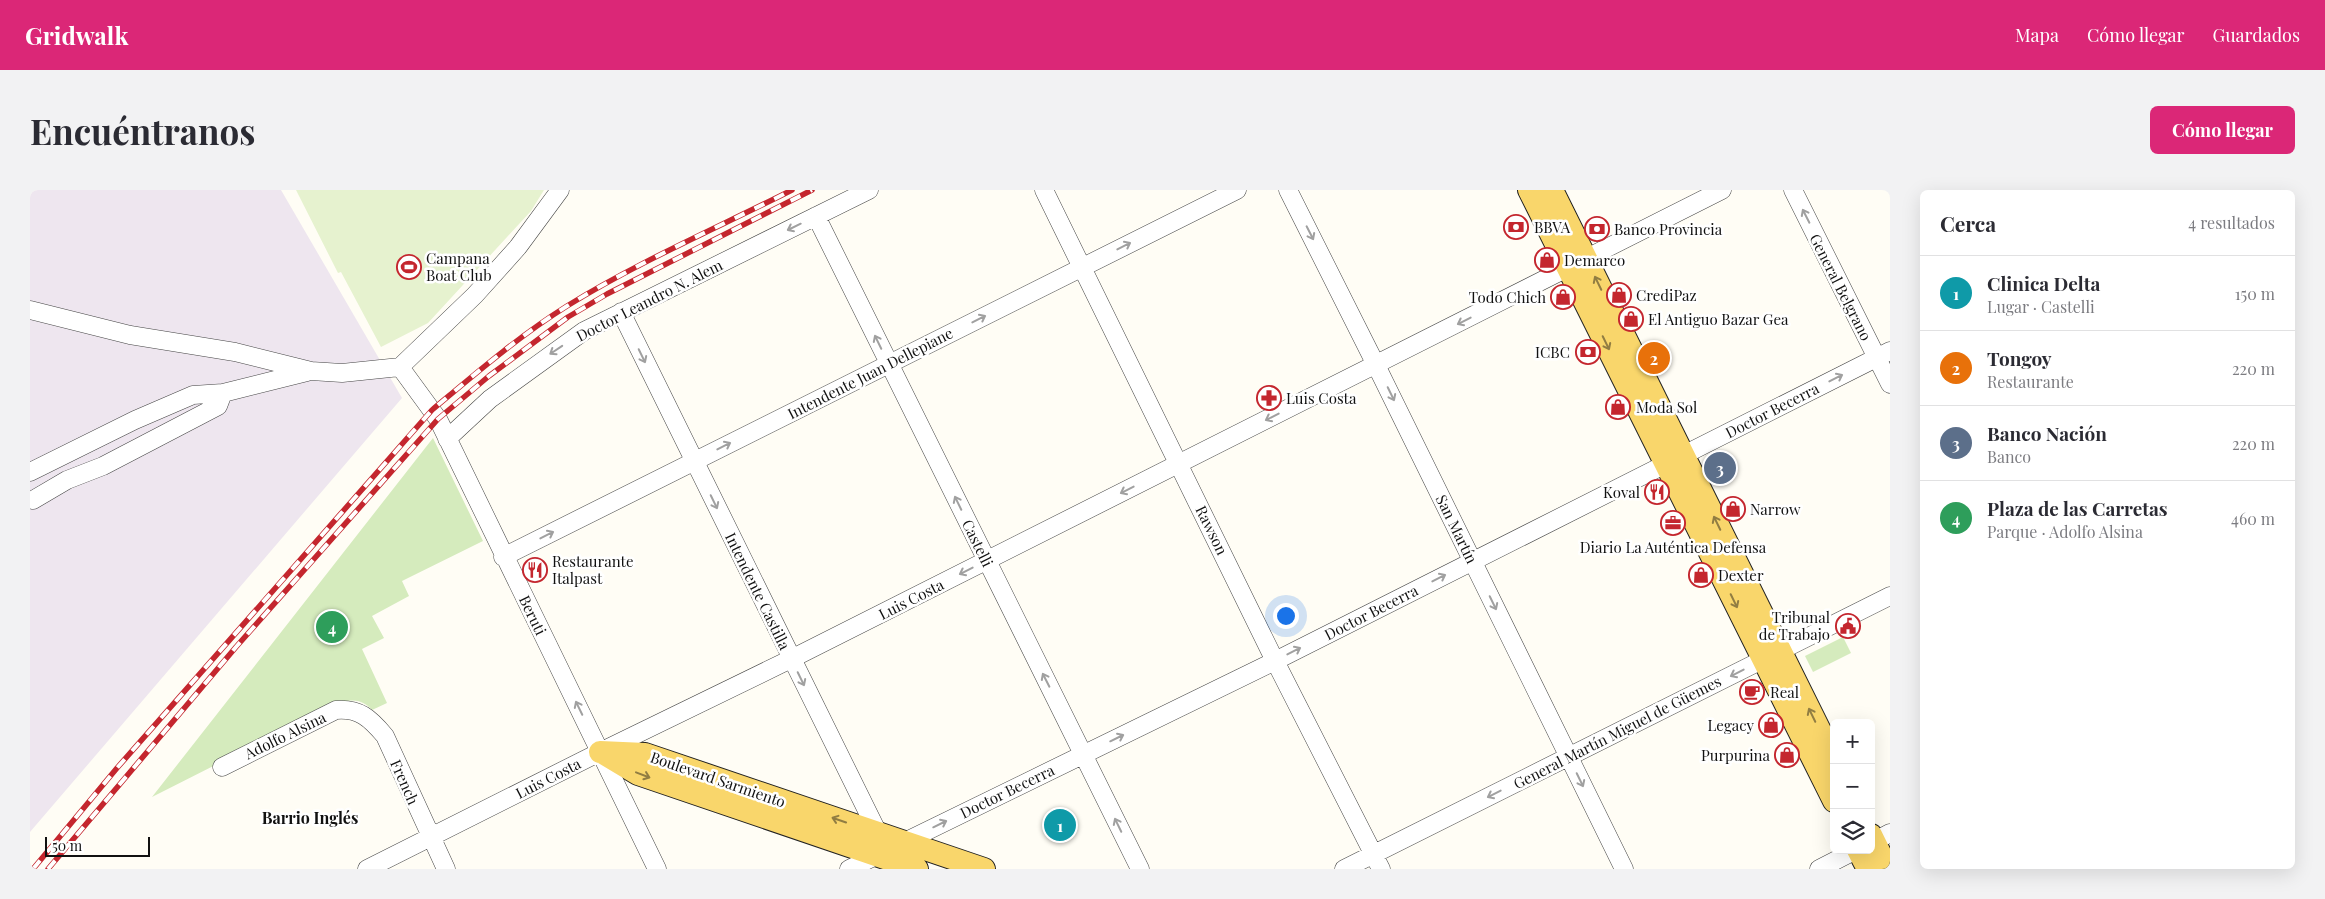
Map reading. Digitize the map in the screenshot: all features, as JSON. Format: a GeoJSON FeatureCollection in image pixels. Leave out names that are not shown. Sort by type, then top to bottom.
{"type":"FeatureCollection","features":[{"type":"Feature","properties":{"kind":"main road"},"geometry":{"type":"LineString","coordinates":[[1530,190],[1577,264],[1772,655],[1830,792]]}},
{"type":"Feature","properties":{"kind":"main road"},"geometry":{"type":"LineString","coordinates":[[1552,190],[1577,264]]}},
{"type":"Feature","properties":{"kind":"main road"},"geometry":{"type":"LineString","coordinates":[[1772,655],[1830,752]]}},
{"type":"Feature","properties":{"kind":"main road","name":"Boulevard Sarmiento"},"geometry":{"type":"LineString","coordinates":[[600,752],[645,754],[889,852],[917,869]]}},
{"type":"Feature","properties":{"kind":"main road"},"geometry":{"type":"LineString","coordinates":[[1875,850],[1888,869]]}},
{"type":"Feature","properties":{"kind":"main road","name":"Boulevard Sarmiento"},"geometry":{"type":"LineString","coordinates":[[889,852],[984,869]]}},
{"type":"Feature","properties":{"kind":"main road"},"geometry":{"type":"LineString","coordinates":[[1868,869],[1869,854]]}},
{"type":"Feature","properties":{"kind":"street","name":"Doctor Leandro N. Alem"},"geometry":{"type":"LineString","coordinates":[[447,439],[490,399],[543,359],[584,332],[869,190]]}},
{"type":"Feature","properties":{"kind":"street","name":"Rawson"},"geometry":{"type":"LineString","coordinates":[[1044,190],[1275,660],[1377,862]]}},
{"type":"Feature","properties":{"kind":"street","name":"Intendente Juan Dellepiane"},"geometry":{"type":"LineString","coordinates":[[504,557],[1237,190]]}},
{"type":"Feature","properties":{"kind":"street","name":"San Martín"},"geometry":{"type":"LineString","coordinates":[[1288,190],[1624,869]]}},
{"type":"Feature","properties":{"kind":"street","name":"Luis Costa"},"geometry":{"type":"LineString","coordinates":[[367,869],[791,659],[1722,190]]}},
{"type":"Feature","properties":{"kind":"street","name":"General Belgrano"},"geometry":{"type":"LineString","coordinates":[[1793,190],[1883,354],[1890,384]]}},
{"type":"Feature","properties":{"kind":"street"},"geometry":{"type":"LineString","coordinates":[[30,310],[130,334],[235,352],[311,371],[342,373],[400,367],[475,295],[518,248],[551,194]]}},
{"type":"Feature","properties":{"kind":"street","name":"Castelli"},"geometry":{"type":"LineString","coordinates":[[816,216],[1140,869]]}},
{"type":"Feature","properties":{"kind":"street","name":"Intendente Castilla"},"geometry":{"type":"LineString","coordinates":[[621,312],[791,659],[889,852]]}},
{"type":"Feature","properties":{"kind":"street","name":"Doctor Becerra"},"geometry":{"type":"LineString","coordinates":[[849,869],[889,852],[1275,660],[1883,354]]}},
{"type":"Feature","properties":{"kind":"street","name":"Beruti"},"geometry":{"type":"LineString","coordinates":[[400,367],[423,395],[447,439],[656,869]]}},
{"type":"Feature","properties":{"kind":"street"},"geometry":{"type":"LineString","coordinates":[[30,472],[136,420],[193,395],[223,393],[311,371]]}},
{"type":"Feature","properties":{"kind":"street"},"geometry":{"type":"LineString","coordinates":[[33,500],[67,480],[103,466],[218,406],[223,393]]}},
{"type":"Feature","properties":{"kind":"street","name":"General Martín Miguel de Güemes"},"geometry":{"type":"LineString","coordinates":[[1344,869],[1377,862],[1569,757],[1890,596]]}},
{"type":"Feature","properties":{"kind":"street","name":"Adolfo Alsina"},"geometry":{"type":"LineString","coordinates":[[222,766],[336,710],[350,709]]}},
{"type":"Feature","properties":{"kind":"street","name":"French"},"geometry":{"type":"LineString","coordinates":[[350,709],[361,713],[373,721],[384,736],[446,869]]}},
{"type":"Feature","properties":{"kind":"street"},"geometry":{"type":"LineString","coordinates":[[1820,869],[1848,854]]}},
{"type":"Feature","properties":{"kind":"shaded area"},"geometry":{"type":"Polygon","coordinates":[[[30,190],[281,190],[402,398],[30,832],[30,190]]]}},
{"type":"Feature","properties":{"kind":"green space","name":"Campana Boat Club"},"geometry":{"type":"Polygon","coordinates":[[[296,190],[544,190],[531,211],[428,323],[381,347],[341,272],[338,273],[296,190]]]}},
{"type":"Feature","properties":{"kind":"green space"},"geometry":{"type":"Polygon","coordinates":[[[433,438],[483,541],[402,581],[409,596],[372,616],[384,638],[362,649],[387,703],[372,710],[364,703],[356,701],[336,704],[152,797],[433,438]]]}},
{"type":"Feature","properties":{"kind":"green space"},"geometry":{"type":"Polygon","coordinates":[[[1843,637],[1851,653],[1813,672],[1805,656],[1843,637]]]}},
{"type":"Feature","properties":{"kind":"railway"},"geometry":{"type":"LineString","coordinates":[[33,869],[117,768],[432,410],[481,369],[567,306],[650,260],[792,190]]}},
{"type":"Feature","properties":{"kind":"railway"},"geometry":{"type":"LineString","coordinates":[[48,869],[236,647],[438,419],[489,376],[568,317],[607,294],[812,190]]}},
{"type":"Feature","properties":{"kind":"place","name":"BBVA"},"geometry":{"type":"Point","coordinates":[1516,227]}},
{"type":"Feature","properties":{"kind":"place","name":"Banco Provincia"},"geometry":{"type":"Point","coordinates":[1597,229]}},
{"type":"Feature","properties":{"kind":"place","name":"Demarco"},"geometry":{"type":"Point","coordinates":[1547,260]}},
{"type":"Feature","properties":{"kind":"place","name":"Campana Boat Club"},"geometry":{"type":"Point","coordinates":[409,267]}},
{"type":"Feature","properties":{"kind":"place","name":"CrediPaz"},"geometry":{"type":"Point","coordinates":[1619,295]}},
{"type":"Feature","properties":{"kind":"place","name":"Todo Chich"},"geometry":{"type":"Point","coordinates":[1563,297]}},
{"type":"Feature","properties":{"kind":"place","name":"El Antiguo Bazar Gea"},"geometry":{"type":"Point","coordinates":[1631,319]}},
{"type":"Feature","properties":{"kind":"place","name":"ICBC"},"geometry":{"type":"Point","coordinates":[1588,352]}},
{"type":"Feature","properties":{"kind":"place","name":"Tongoy"},"geometry":{"type":"Point","coordinates":[1654,358]}},
{"type":"Feature","properties":{"kind":"place","name":"Luis Costa"},"geometry":{"type":"Point","coordinates":[1269,398]}},
{"type":"Feature","properties":{"kind":"place","name":"Moda Sol"},"geometry":{"type":"Point","coordinates":[1618,407]}},
{"type":"Feature","properties":{"kind":"place","name":"Banco Nación"},"geometry":{"type":"Point","coordinates":[1720,468]}},
{"type":"Feature","properties":{"kind":"place","name":"Koval"},"geometry":{"type":"Point","coordinates":[1657,492]}},
{"type":"Feature","properties":{"kind":"place","name":"Narrow"},"geometry":{"type":"Point","coordinates":[1733,509]}},
{"type":"Feature","properties":{"kind":"place","name":"Diario La Auténtica Defensa"},"geometry":{"type":"Point","coordinates":[1673,523]}},
{"type":"Feature","properties":{"kind":"place","name":"Restaurante Italpast"},"geometry":{"type":"Point","coordinates":[535,570]}},
{"type":"Feature","properties":{"kind":"place","name":"Dexter"},"geometry":{"type":"Point","coordinates":[1701,575]}},
{"type":"Feature","properties":{"kind":"place","name":"Tribunal de Trabajo"},"geometry":{"type":"Point","coordinates":[1848,626]}},
{"type":"Feature","properties":{"kind":"place","name":"Plaza de las Carretas"},"geometry":{"type":"Point","coordinates":[332,627]}},
{"type":"Feature","properties":{"kind":"place","name":"Real"},"geometry":{"type":"Point","coordinates":[1752,692]}},
{"type":"Feature","properties":{"kind":"place","name":"Legacy"},"geometry":{"type":"Point","coordinates":[1771,725]}},
{"type":"Feature","properties":{"kind":"place","name":"Purpurina"},"geometry":{"type":"Point","coordinates":[1787,755]}},
{"type":"Feature","properties":{"kind":"place","name":"Clinica Delta"},"geometry":{"type":"Point","coordinates":[1060,825]}},
{"type":"Feature","properties":{"kind":"district","name":"Barrio Inglés"},"geometry":{"type":"Point","coordinates":[310,817]}}]}
